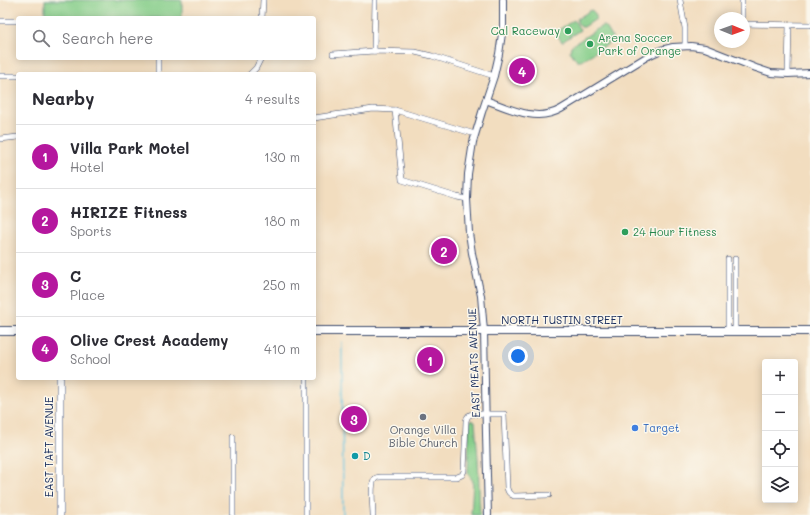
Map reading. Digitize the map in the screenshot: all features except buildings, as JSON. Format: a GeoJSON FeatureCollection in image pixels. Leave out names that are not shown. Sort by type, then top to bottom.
{"type":"FeatureCollection","features":[{"type":"Feature","properties":{"kind":"main road"},"geometry":{"type":"LineString","coordinates":[[0,331],[16,331]]}},
{"type":"Feature","properties":{"kind":"main road","name":"NORTH TUSTIN STREET"},"geometry":{"type":"LineString","coordinates":[[316,331],[810,331]]}},
{"type":"Feature","properties":{"kind":"main road","name":"EAST TAFT AVENUE"},"geometry":{"type":"LineString","coordinates":[[60,380],[60,515]]}},
{"type":"Feature","properties":{"kind":"street"},"geometry":{"type":"LineString","coordinates":[[262,16],[263,0]]}},
{"type":"Feature","properties":{"kind":"street"},"geometry":{"type":"LineString","coordinates":[[374,0],[374,51]]}},
{"type":"Feature","properties":{"kind":"street","name":"EAST MEATS AVENUE"},"geometry":{"type":"LineString","coordinates":[[488,515],[484,331],[481,296],[468,233],[467,199],[469,166],[475,134],[494,76],[502,36],[503,0]]}},
{"type":"Feature","properties":{"kind":"street"},"geometry":{"type":"LineString","coordinates":[[680,0],[685,28],[685,46]]}},
{"type":"Feature","properties":{"kind":"street"},"geometry":{"type":"LineString","coordinates":[[742,0],[742,12]]}},
{"type":"Feature","properties":{"kind":"street"},"geometry":{"type":"LineString","coordinates":[[0,21],[16,21]]}},
{"type":"Feature","properties":{"kind":"street"},"geometry":{"type":"LineString","coordinates":[[750,24],[810,25]]}},
{"type":"Feature","properties":{"kind":"street"},"geometry":{"type":"LineString","coordinates":[[788,74],[789,25]]}},
{"type":"Feature","properties":{"kind":"street"},"geometry":{"type":"LineString","coordinates":[[486,100],[531,115],[548,115],[561,110],[648,56],[667,48],[685,46],[700,47],[710,50],[768,72],[788,74],[810,73]]}},
{"type":"Feature","properties":{"kind":"street"},"geometry":{"type":"LineString","coordinates":[[333,54],[374,51],[424,53],[494,76]]}},
{"type":"Feature","properties":{"kind":"street"},"geometry":{"type":"LineString","coordinates":[[158,60],[158,72]]}},
{"type":"Feature","properties":{"kind":"street"},"geometry":{"type":"LineString","coordinates":[[252,72],[260,60]]}},
{"type":"Feature","properties":{"kind":"street"},"geometry":{"type":"LineString","coordinates":[[0,76],[16,76]]}},
{"type":"Feature","properties":{"kind":"street"},"geometry":{"type":"LineString","coordinates":[[316,118],[373,109],[395,110],[475,134]]}},
{"type":"Feature","properties":{"kind":"street"},"geometry":{"type":"LineString","coordinates":[[395,110],[402,180],[467,199]]}},
{"type":"Feature","properties":{"kind":"street"},"geometry":{"type":"LineString","coordinates":[[0,139],[16,137]]}},
{"type":"Feature","properties":{"kind":"street"},"geometry":{"type":"LineString","coordinates":[[731,331],[735,259]]}},
{"type":"Feature","properties":{"kind":"street"},"geometry":{"type":"LineString","coordinates":[[728,260],[731,331]]}},
{"type":"Feature","properties":{"kind":"street"},"geometry":{"type":"LineString","coordinates":[[306,380],[306,515]]}},
{"type":"Feature","properties":{"kind":"street"},"geometry":{"type":"LineString","coordinates":[[373,515],[372,486],[374,479],[376,478],[457,477],[462,475],[464,471],[465,424],[467,416],[471,414],[504,414],[508,492],[514,496],[549,496]]}},
{"type":"Feature","properties":{"kind":"street"},"geometry":{"type":"LineString","coordinates":[[233,515],[234,437]]}},
{"type":"Feature","properties":{"kind":"green space"},"geometry":{"type":"Polygon","coordinates":[[[45,0],[182,0],[182,16],[45,16],[45,0]]]}},
{"type":"Feature","properties":{"kind":"green space"},"geometry":{"type":"Polygon","coordinates":[[[591,10],[595,14],[596,19],[584,27],[581,27],[577,22],[577,19],[591,10]]]}},
{"type":"Feature","properties":{"kind":"green space","name":"Cal Raceway"},"geometry":{"type":"Polygon","coordinates":[[[574,20],[580,30],[562,42],[555,32],[574,20]]]}},
{"type":"Feature","properties":{"kind":"green space","name":"Arena Soccer Park of Orange"},"geometry":{"type":"Polygon","coordinates":[[[602,26],[606,27],[612,37],[611,42],[581,61],[577,61],[570,51],[571,46],[602,26]]]}},
{"type":"Feature","properties":{"kind":"green space"},"geometry":{"type":"Polygon","coordinates":[[[472,420],[475,422],[480,515],[471,515],[473,481],[468,474],[469,422],[472,420]]]}},
{"type":"Feature","properties":{"kind":"waterway"},"geometry":{"type":"LineString","coordinates":[[342,342],[343,515]]}},
{"type":"Feature","properties":{"kind":"place","name":"Cal Raceway"},"geometry":{"type":"Point","coordinates":[568,31]}},
{"type":"Feature","properties":{"kind":"place","name":"Arena Soccer Park of Orange"},"geometry":{"type":"Point","coordinates":[590,44]}},
{"type":"Feature","properties":{"kind":"place","name":"Olive Crest Academy"},"geometry":{"type":"Point","coordinates":[522,71]}},
{"type":"Feature","properties":{"kind":"place","name":"24 Hour Fitness"},"geometry":{"type":"Point","coordinates":[625,232]}},
{"type":"Feature","properties":{"kind":"place","name":"HIRIZE Fitness"},"geometry":{"type":"Point","coordinates":[444,251]}},
{"type":"Feature","properties":{"kind":"place","name":"Villa Park Motel"},"geometry":{"type":"Point","coordinates":[430,360]}},
{"type":"Feature","properties":{"kind":"place","name":"Orange Villa Bible Church"},"geometry":{"type":"Point","coordinates":[423,417]}},
{"type":"Feature","properties":{"kind":"place","name":"C"},"geometry":{"type":"Point","coordinates":[354,419]}},
{"type":"Feature","properties":{"kind":"place","name":"Target"},"geometry":{"type":"Point","coordinates":[635,428]}},
{"type":"Feature","properties":{"kind":"place","name":"D"},"geometry":{"type":"Point","coordinates":[355,456]}}]}
